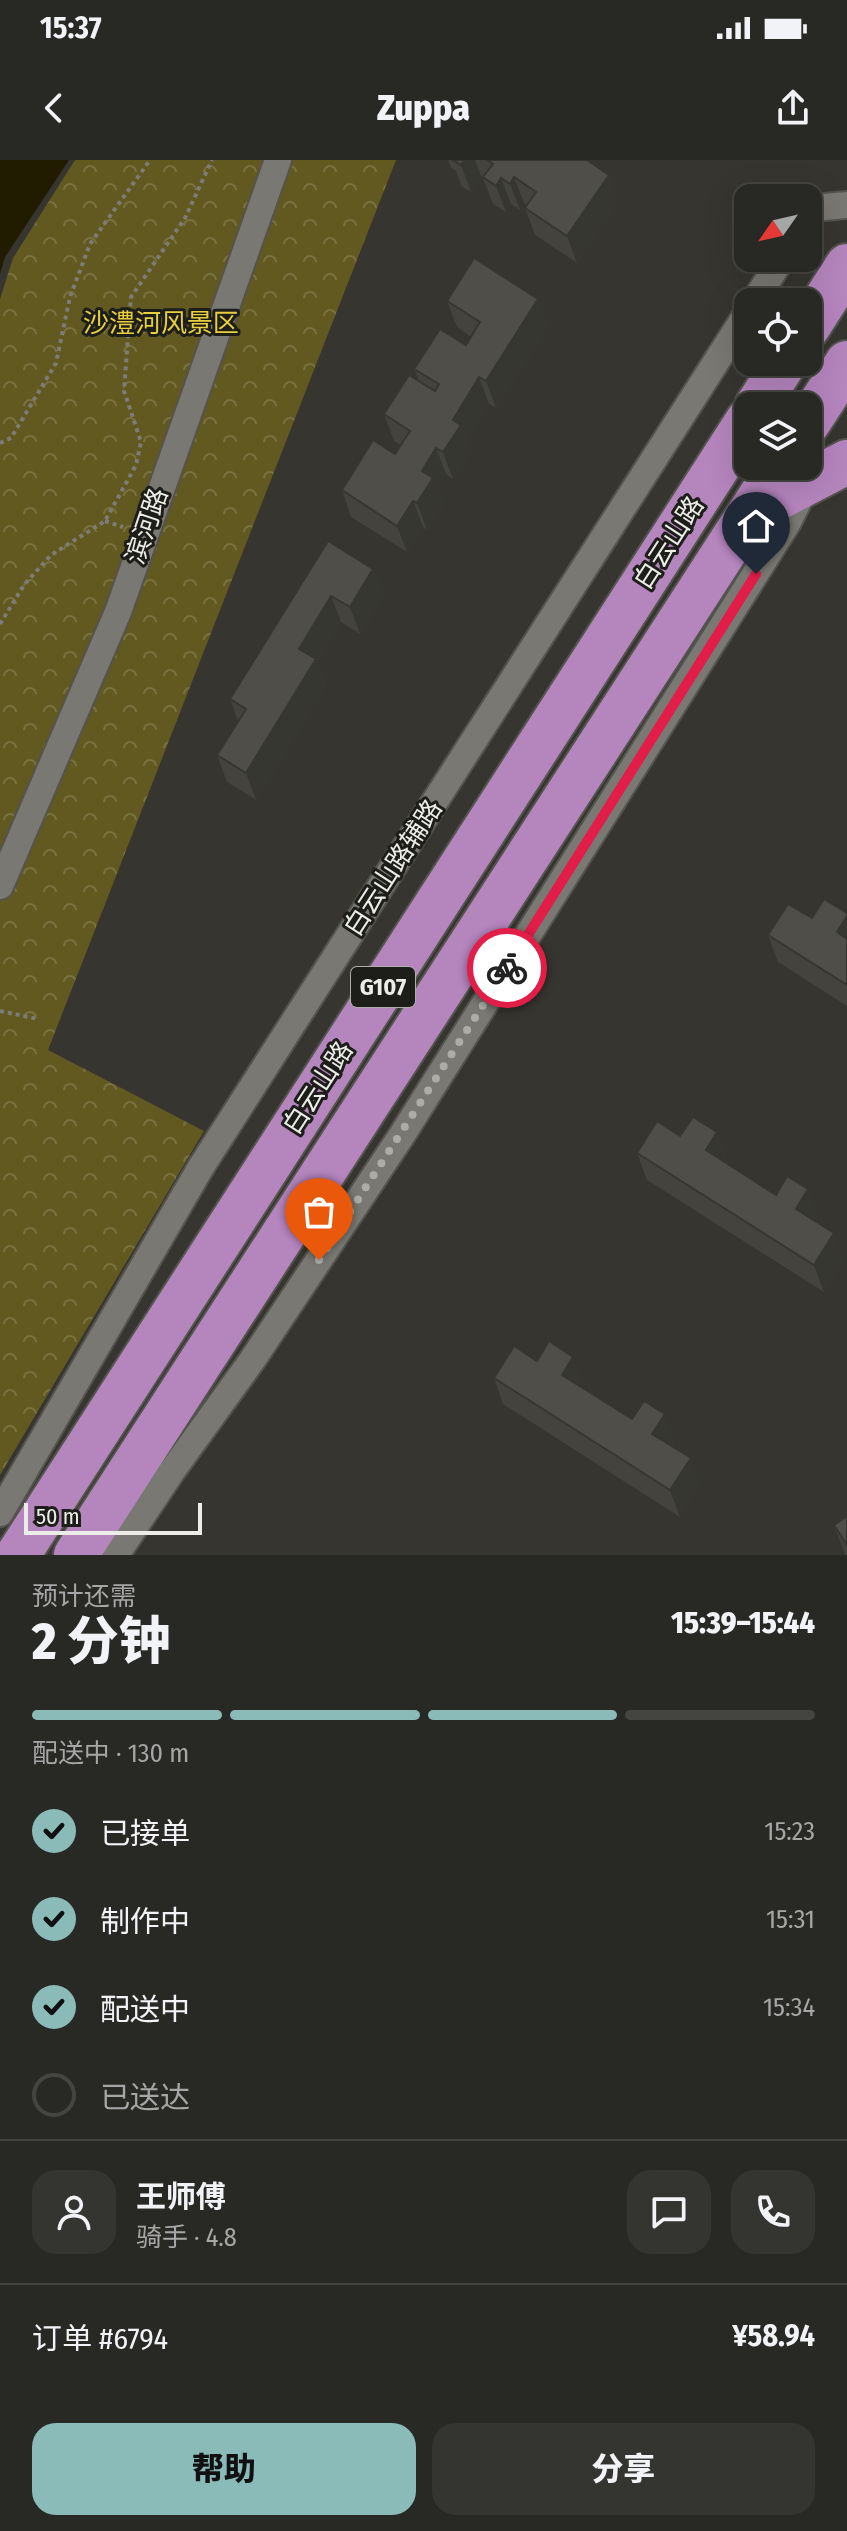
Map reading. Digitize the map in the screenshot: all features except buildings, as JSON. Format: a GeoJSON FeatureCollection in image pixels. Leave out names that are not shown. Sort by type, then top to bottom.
{"type":"FeatureCollection","features":[{"type":"Feature","properties":{"kind":"highway"},"geometry":{"type":"LineString","coordinates":[[822,305],[847,266]]}},
{"type":"Feature","properties":{"kind":"highway"},"geometry":{"type":"LineString","coordinates":[[822,402],[847,363]]}},
{"type":"Feature","properties":{"kind":"highway","name":"白云山路"},"geometry":{"type":"LineString","coordinates":[[18,1555],[734,442]]}},
{"type":"Feature","properties":{"kind":"highway","name":"白云山路"},"geometry":{"type":"LineString","coordinates":[[76,1555],[750,513],[796,480]]}},
{"type":"Feature","properties":{"kind":"street","name":"滨河路"},"geometry":{"type":"LineString","coordinates":[[0,886],[118,612],[278,160]]}},
{"type":"Feature","properties":{"kind":"street"},"geometry":{"type":"LineString","coordinates":[[822,207],[847,205]]}},
{"type":"Feature","properties":{"kind":"street","name":"白云山路辅路"},"geometry":{"type":"LineString","coordinates":[[0,1513],[201,1167],[734,334]]}},
{"type":"Feature","properties":{"kind":"street"},"geometry":{"type":"LineString","coordinates":[[116,1555],[253,1359],[402,1135],[788,522],[807,480]]}},
{"type":"Feature","properties":{"kind":"path"},"geometry":{"type":"LineString","coordinates":[[0,443],[11,438],[56,363],[70,297],[90,244],[150,160]]}},
{"type":"Feature","properties":{"kind":"path"},"geometry":{"type":"LineString","coordinates":[[0,622],[24,585],[51,555],[105,521],[136,465],[141,442],[124,391],[131,297],[185,218],[212,160]]}},
{"type":"Feature","properties":{"kind":"path"},"geometry":{"type":"LineString","coordinates":[[0,1011],[38,1019]]}},
{"type":"Feature","properties":{"kind":"green space","name":"沙澧河风景区"},"geometry":{"type":"Polygon","coordinates":[[[75,160],[396,160],[48,1050],[204,1131],[0,1475],[0,299],[13,258],[75,160]]]}},
{"type":"Feature","properties":{"kind":"shaded area"},"geometry":{"type":"Polygon","coordinates":[[[0,160],[69,160],[5,257],[0,274],[0,160]]]}},
{"type":"Feature","properties":{"kind":"way so far"},"geometry":{"type":"LineString","coordinates":[[319,1260],[507,968]]}},
{"type":"Feature","properties":{"kind":"route"},"geometry":{"type":"LineString","coordinates":[[507,968],[756,574]]}}]}
